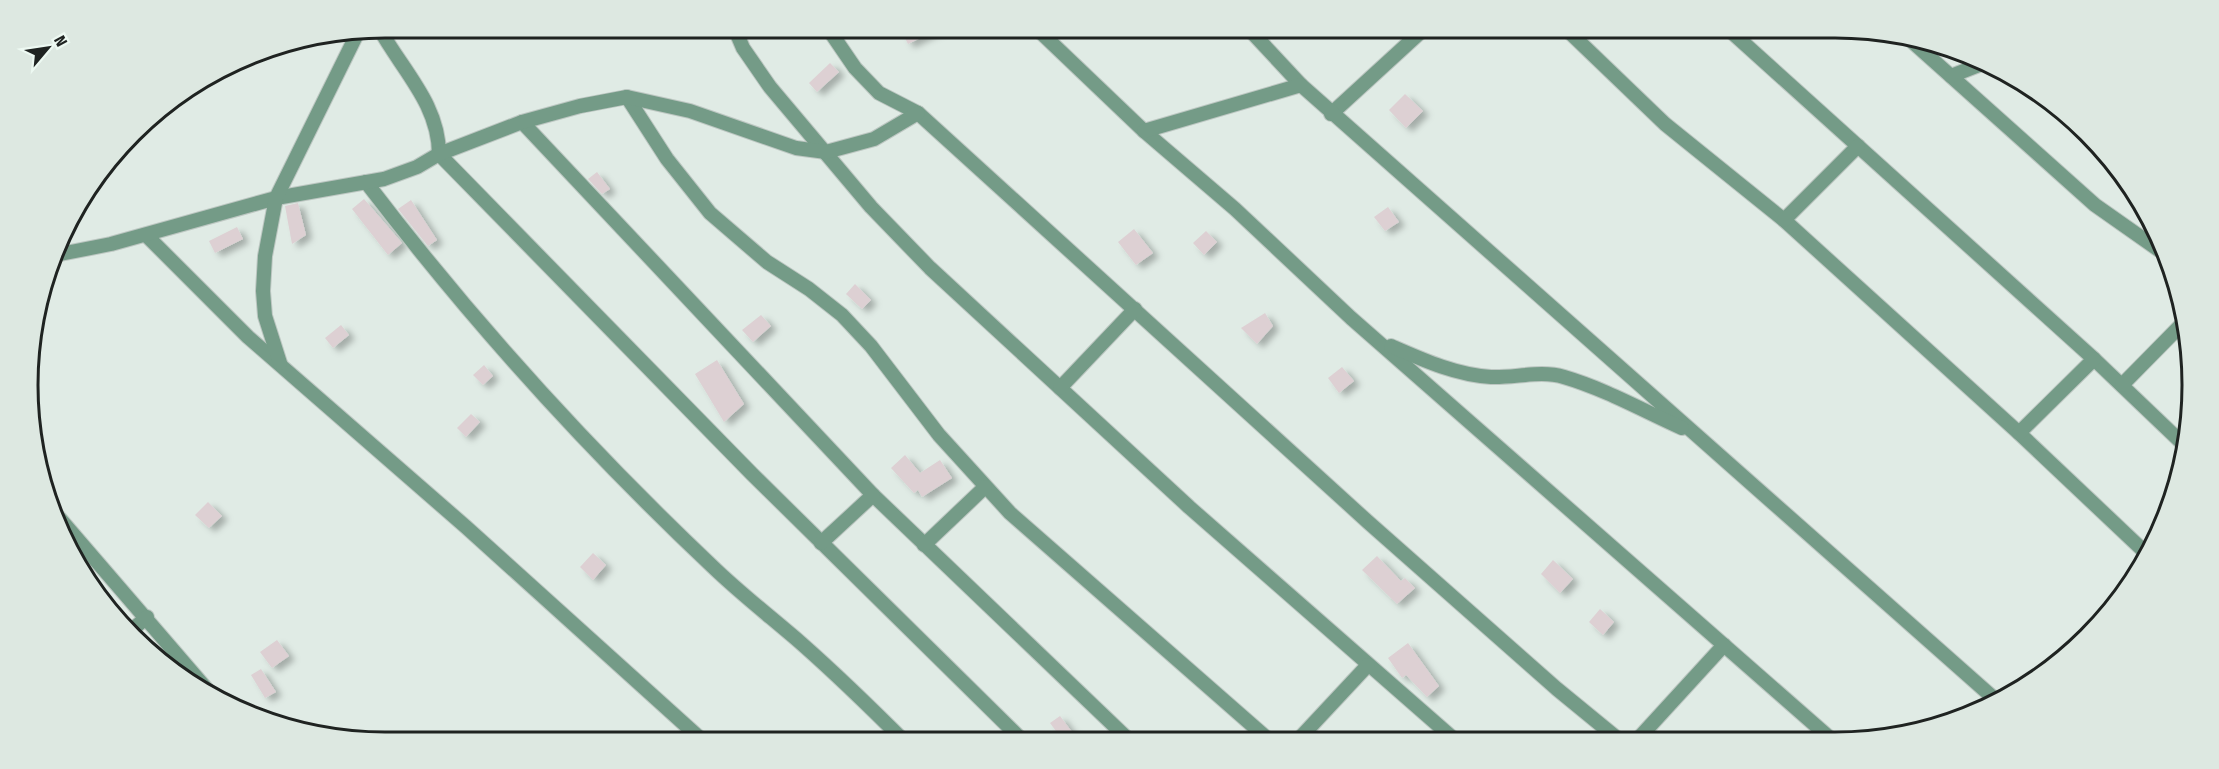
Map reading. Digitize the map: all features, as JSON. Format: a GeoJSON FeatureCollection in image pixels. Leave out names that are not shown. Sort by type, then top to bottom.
{"type":"FeatureCollection","features":[{"type":"Feature","properties":{"kind":"street"},"geometry":{"type":"LineString","coordinates":[[386,38],[425,98],[439,132],[439,154],[821,543],[1014,732]]}},
{"type":"Feature","properties":{"kind":"street"},"geometry":{"type":"LineString","coordinates":[[740,38],[752,63],[856,190],[902,239],[1189,507],[1446,732]]}},
{"type":"Feature","properties":{"kind":"street"},"geometry":{"type":"LineString","coordinates":[[835,38],[855,68],[879,93],[918,113],[1386,538],[1609,732]]}},
{"type":"Feature","properties":{"kind":"street"},"geometry":{"type":"LineString","coordinates":[[1047,38],[1144,131],[1234,209],[1342,311],[1378,340],[1823,732]]}},
{"type":"Feature","properties":{"kind":"street"},"geometry":{"type":"LineString","coordinates":[[1257,38],[1331,114],[1990,695]]}},
{"type":"Feature","properties":{"kind":"street"},"geometry":{"type":"LineString","coordinates":[[1331,114],[1414,38]]}},
{"type":"Feature","properties":{"kind":"street"},"geometry":{"type":"LineString","coordinates":[[1575,38],[1665,124],[1784,220],[2019,433],[2141,548]]}},
{"type":"Feature","properties":{"kind":"street"},"geometry":{"type":"LineString","coordinates":[[1738,38],[2094,359],[2178,438]]}},
{"type":"Feature","properties":{"kind":"street"},"geometry":{"type":"LineString","coordinates":[[281,365],[265,316],[263,291],[265,256],[276,198],[355,39]]}},
{"type":"Feature","properties":{"kind":"street"},"geometry":{"type":"LineString","coordinates":[[1919,48],[2095,205],[2152,245]]}},
{"type":"Feature","properties":{"kind":"street"},"geometry":{"type":"LineString","coordinates":[[1951,76],[1974,67]]}},
{"type":"Feature","properties":{"kind":"street"},"geometry":{"type":"LineString","coordinates":[[1144,131],[1301,85]]}},
{"type":"Feature","properties":{"kind":"street"},"geometry":{"type":"LineString","coordinates":[[627,97],[667,159],[705,207],[767,262],[809,289],[842,315],[871,346],[939,435],[986,487],[1046,546],[1260,732]]}},
{"type":"Feature","properties":{"kind":"street"},"geometry":{"type":"LineString","coordinates":[[64,253],[146,235],[276,198],[401,174],[439,154],[522,122],[580,106],[627,97],[690,111],[796,148],[826,152],[874,139],[918,113]]}},
{"type":"Feature","properties":{"kind":"street"},"geometry":{"type":"LineString","coordinates":[[522,122],[873,495],[1121,732]]}},
{"type":"Feature","properties":{"kind":"street"},"geometry":{"type":"LineString","coordinates":[[1784,220],[1858,146]]}},
{"type":"Feature","properties":{"kind":"street"},"geometry":{"type":"LineString","coordinates":[[366,182],[465,309],[637,494],[714,568],[846,684],[895,732]]}},
{"type":"Feature","properties":{"kind":"street"},"geometry":{"type":"LineString","coordinates":[[146,235],[208,299],[314,397],[474,534],[692,732]]}},
{"type":"Feature","properties":{"kind":"street"},"geometry":{"type":"LineString","coordinates":[[1060,388],[1135,309]]}},
{"type":"Feature","properties":{"kind":"street"},"geometry":{"type":"LineString","coordinates":[[2122,385],[2177,329]]}},
{"type":"Feature","properties":{"kind":"street"},"geometry":{"type":"LineString","coordinates":[[1378,340],[1444,368],[1469,374],[1491,377],[1532,375],[1564,377],[1696,434]]}},
{"type":"Feature","properties":{"kind":"street"},"geometry":{"type":"LineString","coordinates":[[2019,433],[2094,359]]}},
{"type":"Feature","properties":{"kind":"street"},"geometry":{"type":"LineString","coordinates":[[924,545],[986,487]]}},
{"type":"Feature","properties":{"kind":"street"},"geometry":{"type":"LineString","coordinates":[[821,543],[873,495]]}},
{"type":"Feature","properties":{"kind":"street"},"geometry":{"type":"LineString","coordinates":[[69,529],[195,675]]}},
{"type":"Feature","properties":{"kind":"street"},"geometry":{"type":"LineString","coordinates":[[136,627],[147,617]]}},
{"type":"Feature","properties":{"kind":"street"},"geometry":{"type":"LineString","coordinates":[[1644,732],[1724,645]]}},
{"type":"Feature","properties":{"kind":"street"},"geometry":{"type":"LineString","coordinates":[[1305,732],[1368,664]]}},
{"type":"Feature","properties":{"kind":"building"},"geometry":{"type":"Polygon","coordinates":[[[905,38],[920,38],[908,44],[905,38]]]}},
{"type":"Feature","properties":{"kind":"building"},"geometry":{"type":"Polygon","coordinates":[[[830,63],[839,72],[817,92],[809,83],[830,63]]]}},
{"type":"Feature","properties":{"kind":"building"},"geometry":{"type":"Polygon","coordinates":[[[1405,94],[1423,111],[1406,128],[1389,110],[1405,94]]]}},
{"type":"Feature","properties":{"kind":"building"},"geometry":{"type":"Polygon","coordinates":[[[597,172],[610,189],[602,194],[588,179],[597,172]]]}},
{"type":"Feature","properties":{"kind":"building"},"geometry":{"type":"Polygon","coordinates":[[[364,199],[402,243],[388,255],[352,209],[364,199]]]}},
{"type":"Feature","properties":{"kind":"building"},"geometry":{"type":"Polygon","coordinates":[[[411,200],[437,240],[428,246],[398,209],[411,200]]]}},
{"type":"Feature","properties":{"kind":"building"},"geometry":{"type":"Polygon","coordinates":[[[298,203],[306,235],[292,244],[285,206],[298,203]]]}},
{"type":"Feature","properties":{"kind":"building"},"geometry":{"type":"Polygon","coordinates":[[[1388,207],[1399,222],[1385,231],[1374,217],[1388,207]]]}},
{"type":"Feature","properties":{"kind":"building"},"geometry":{"type":"Polygon","coordinates":[[[237,227],[243,239],[215,253],[209,241],[237,227]]]}},
{"type":"Feature","properties":{"kind":"building"},"geometry":{"type":"Polygon","coordinates":[[[1134,229],[1153,253],[1136,265],[1118,242],[1134,229]]]}},
{"type":"Feature","properties":{"kind":"building"},"geometry":{"type":"Polygon","coordinates":[[[1206,231],[1217,242],[1204,255],[1193,243],[1206,231]]]}},
{"type":"Feature","properties":{"kind":"building"},"geometry":{"type":"Polygon","coordinates":[[[855,284],[871,300],[862,309],[846,294],[855,284]]]}},
{"type":"Feature","properties":{"kind":"building"},"geometry":{"type":"Polygon","coordinates":[[[1265,313],[1273,326],[1257,344],[1241,328],[1265,313]]]}},
{"type":"Feature","properties":{"kind":"building"},"geometry":{"type":"Polygon","coordinates":[[[761,315],[771,326],[753,342],[742,330],[761,315]]]}},
{"type":"Feature","properties":{"kind":"building"},"geometry":{"type":"Polygon","coordinates":[[[341,325],[349,335],[333,348],[325,338],[341,325]]]}},
{"type":"Feature","properties":{"kind":"building"},"geometry":{"type":"Polygon","coordinates":[[[717,360],[744,404],[724,422],[695,374],[717,360]]]}},
{"type":"Feature","properties":{"kind":"building"},"geometry":{"type":"Polygon","coordinates":[[[484,365],[493,376],[483,385],[473,375],[484,365]]]}},
{"type":"Feature","properties":{"kind":"building"},"geometry":{"type":"Polygon","coordinates":[[[1342,367],[1354,381],[1339,393],[1328,378],[1342,367]]]}},
{"type":"Feature","properties":{"kind":"building"},"geometry":{"type":"Polygon","coordinates":[[[471,414],[480,422],[466,437],[457,428],[471,414]]]}},
{"type":"Feature","properties":{"kind":"building"},"geometry":{"type":"Polygon","coordinates":[[[905,455],[920,473],[940,460],[952,478],[922,497],[918,490],[914,493],[891,468],[905,455]]]}},
{"type":"Feature","properties":{"kind":"building"},"geometry":{"type":"Polygon","coordinates":[[[208,502],[222,516],[209,528],[195,515],[208,502]]]}},
{"type":"Feature","properties":{"kind":"building"},"geometry":{"type":"Polygon","coordinates":[[[593,553],[606,565],[593,580],[580,567],[593,553]]]}},
{"type":"Feature","properties":{"kind":"building"},"geometry":{"type":"Polygon","coordinates":[[[1377,556],[1401,581],[1405,578],[1415,588],[1397,604],[1362,570],[1377,556]]]}},
{"type":"Feature","properties":{"kind":"building"},"geometry":{"type":"Polygon","coordinates":[[[1553,560],[1573,579],[1560,593],[1541,574],[1553,560]]]}},
{"type":"Feature","properties":{"kind":"building"},"geometry":{"type":"Polygon","coordinates":[[[1600,609],[1614,622],[1603,635],[1589,622],[1600,609]]]}},
{"type":"Feature","properties":{"kind":"building"},"geometry":{"type":"Polygon","coordinates":[[[277,640],[289,656],[272,668],[260,652],[277,640]]]}},
{"type":"Feature","properties":{"kind":"building"},"geometry":{"type":"Polygon","coordinates":[[[1408,643],[1439,686],[1427,697],[1406,675],[1402,678],[1388,658],[1408,643]]]}},
{"type":"Feature","properties":{"kind":"building"},"geometry":{"type":"Polygon","coordinates":[[[261,669],[276,692],[265,698],[251,675],[261,669]]]}},
{"type":"Feature","properties":{"kind":"building"},"geometry":{"type":"Polygon","coordinates":[[[1060,716],[1072,732],[1057,732],[1050,723],[1060,716]]]}}]}
